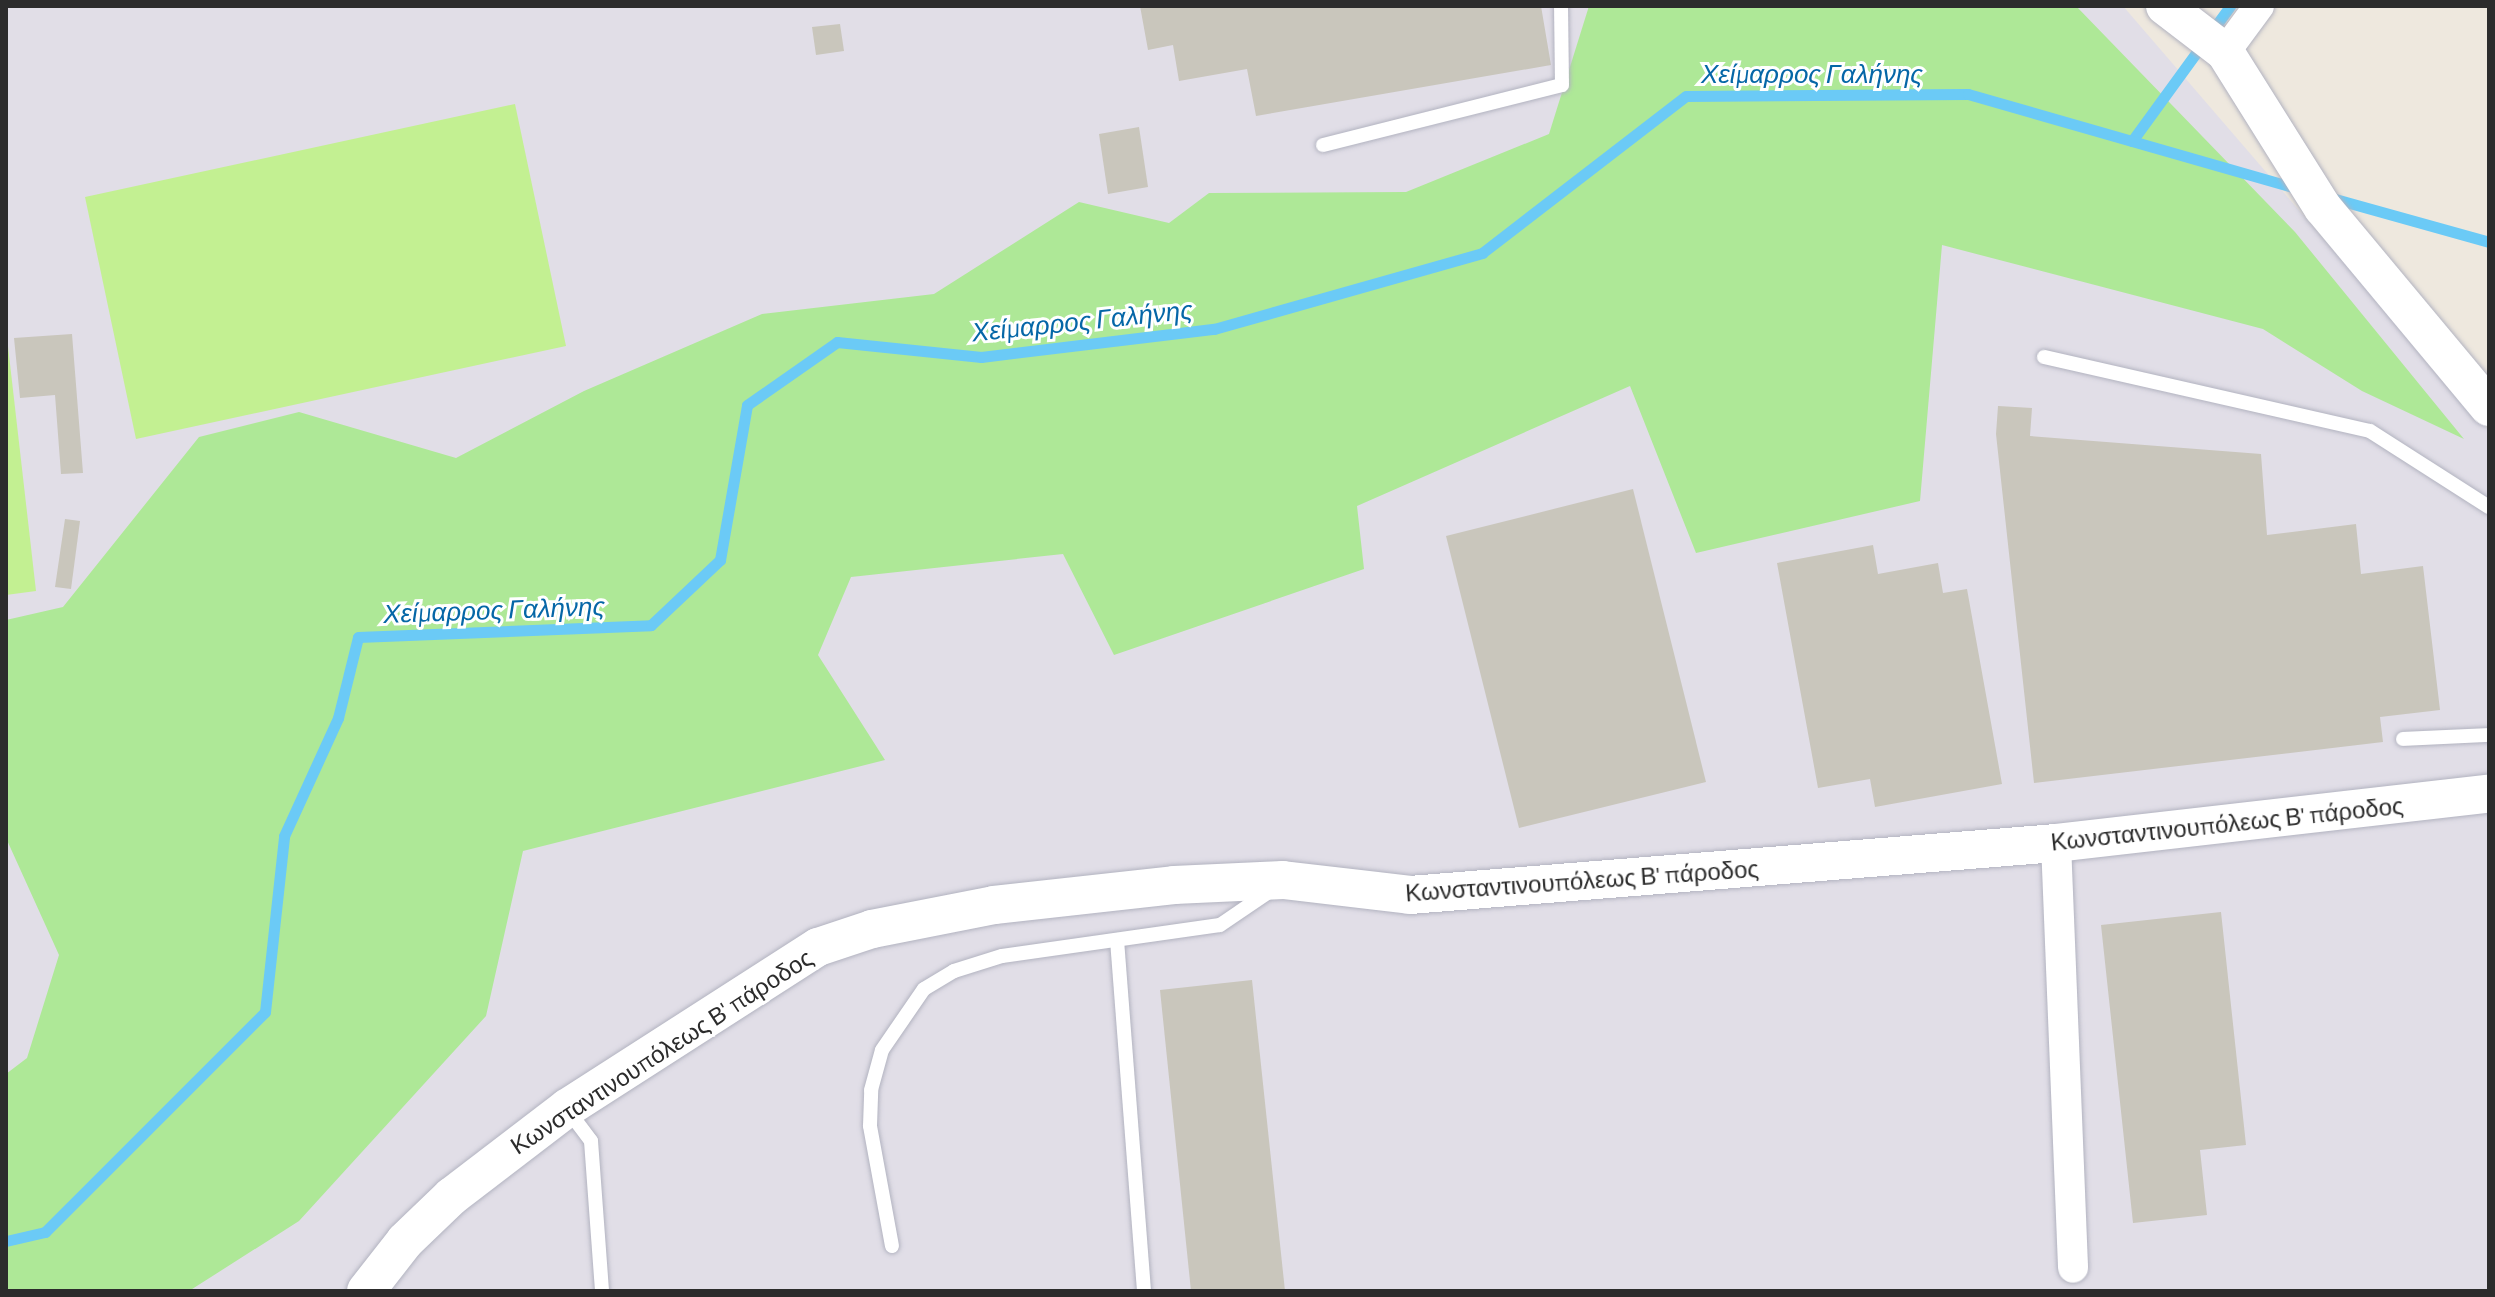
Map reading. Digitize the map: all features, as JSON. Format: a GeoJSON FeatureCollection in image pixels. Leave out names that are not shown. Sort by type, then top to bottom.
{"type":"FeatureCollection","features":[{"type":"Feature","properties":{"kind":"street"},"geometry":{"type":"LineString","coordinates":[[2165,6],[2225,52],[2323,208],[2489,407]]}},
{"type":"Feature","properties":{"kind":"street"},"geometry":{"type":"LineString","coordinates":[[2225,52],[2259,6]]}},
{"type":"Feature","properties":{"kind":"street","name":"Κωνσταντινουπόλεως Β' πάροδος"},"geometry":{"type":"LineString","coordinates":[[366,1291],[405,1241],[452,1196],[567,1108],[818,947],[872,929],[1009,903],[1283,880],[1410,895],[2056,843],[2489,794]]}},
{"type":"Feature","properties":{"kind":"street"},"geometry":{"type":"LineString","coordinates":[[2056,843],[2073,1268]]}},
{"type":"Feature","properties":{"kind":"lane"},"geometry":{"type":"LineString","coordinates":[[1323,145],[1562,85],[1561,6]]}},
{"type":"Feature","properties":{"kind":"lane"},"geometry":{"type":"LineString","coordinates":[[2044,357],[2370,431],[2489,507]]}},
{"type":"Feature","properties":{"kind":"lane"},"geometry":{"type":"LineString","coordinates":[[2403,739],[2489,735]]}},
{"type":"Feature","properties":{"kind":"lane"},"geometry":{"type":"LineString","coordinates":[[892,1246],[870,1126],[871,1090],[882,1050],[924,989],[954,971],[1002,956],[1220,925],[1283,880]]}},
{"type":"Feature","properties":{"kind":"lane"},"geometry":{"type":"LineString","coordinates":[[1117,940],[1144,1291]]}},
{"type":"Feature","properties":{"kind":"lane"},"geometry":{"type":"LineString","coordinates":[[567,1108],[591,1141],[602,1291]]}},
{"type":"Feature","properties":{"kind":"shaded area"},"geometry":{"type":"Polygon","coordinates":[[[6,6],[2123,6],[2489,431],[2489,1291],[6,1291],[6,6]]]}},
{"type":"Feature","properties":{"kind":"green space"},"geometry":{"type":"Polygon","coordinates":[[[1589,6],[2076,6],[2295,232],[2464,439],[2362,391],[2263,329],[1942,245],[1920,501],[1696,553],[1630,386],[1357,506],[1364,569],[1114,655],[1063,554],[851,577],[818,655],[885,760],[523,851],[486,1016],[299,1221],[189,1291],[6,1291],[6,1074],[27,1058],[59,955],[6,838],[6,620],[63,607],[199,437],[299,412],[456,458],[584,391],[762,314],[934,294],[1079,202],[1169,223],[1209,193],[1406,192],[1549,134],[1589,6]]]}},
{"type":"Feature","properties":{"kind":"green space"},"geometry":{"type":"Polygon","coordinates":[[[515,104],[566,346],[136,439],[85,197],[515,104]]]}},
{"type":"Feature","properties":{"kind":"green space"},"geometry":{"type":"Polygon","coordinates":[[[6,329],[36,591],[6,595],[6,329]]]}},
{"type":"Feature","properties":{"kind":"building"},"geometry":{"type":"Polygon","coordinates":[[[1140,6],[1541,6],[1551,65],[1256,116],[1247,69],[1179,81],[1173,45],[1148,50],[1140,6]]]}},
{"type":"Feature","properties":{"kind":"building"},"geometry":{"type":"Polygon","coordinates":[[[840,24],[844,51],[816,55],[812,27],[840,24]]]}},
{"type":"Feature","properties":{"kind":"building"},"geometry":{"type":"Polygon","coordinates":[[[1139,127],[1148,187],[1108,194],[1099,134],[1139,127]]]}},
{"type":"Feature","properties":{"kind":"building"},"geometry":{"type":"Polygon","coordinates":[[[72,334],[83,473],[61,474],[55,395],[20,398],[14,338],[72,334]]]}},
{"type":"Feature","properties":{"kind":"building"},"geometry":{"type":"Polygon","coordinates":[[[1998,406],[2032,408],[2030,436],[2261,454],[2267,535],[2356,524],[2361,574],[2423,566],[2440,710],[2380,717],[2383,742],[2034,783],[1996,434],[1998,406]]]}},
{"type":"Feature","properties":{"kind":"building"},"geometry":{"type":"Polygon","coordinates":[[[1633,489],[1706,782],[1519,828],[1446,536],[1633,489]]]}},
{"type":"Feature","properties":{"kind":"building"},"geometry":{"type":"Polygon","coordinates":[[[65,519],[80,521],[71,589],[55,587],[65,519]]]}},
{"type":"Feature","properties":{"kind":"building"},"geometry":{"type":"Polygon","coordinates":[[[1873,545],[1878,574],[1938,563],[1943,593],[1967,589],[2002,784],[1875,807],[1870,779],[1818,788],[1777,563],[1873,545]]]}},
{"type":"Feature","properties":{"kind":"building"},"geometry":{"type":"Polygon","coordinates":[[[2221,912],[2246,1145],[2200,1150],[2207,1215],[2133,1223],[2101,925],[2221,912]]]}},
{"type":"Feature","properties":{"kind":"building"},"geometry":{"type":"Polygon","coordinates":[[[1252,980],[1285,1291],[1191,1291],[1160,990],[1252,980]]]}},
{"type":"Feature","properties":{"kind":"waterway","name":"Χείμαρρος Γαλήνης"},"geometry":{"type":"LineString","coordinates":[[2132,141],[2230,6]]}},
{"type":"Feature","properties":{"kind":"waterway","name":"Χείμαρρος Γαλήνης"},"geometry":{"type":"LineString","coordinates":[[6,1241],[45,1232],[265,1012],[284,836],[338,718],[358,637],[651,625],[720,560],[747,405],[837,342],[981,357],[1214,329],[1482,253],[1686,96],[1968,94],[2300,189]]}},
{"type":"Feature","properties":{"kind":"waterway","name":"Χείμαρρος Γαλήνης"},"geometry":{"type":"LineString","coordinates":[[2328,197],[2489,242]]}}]}
